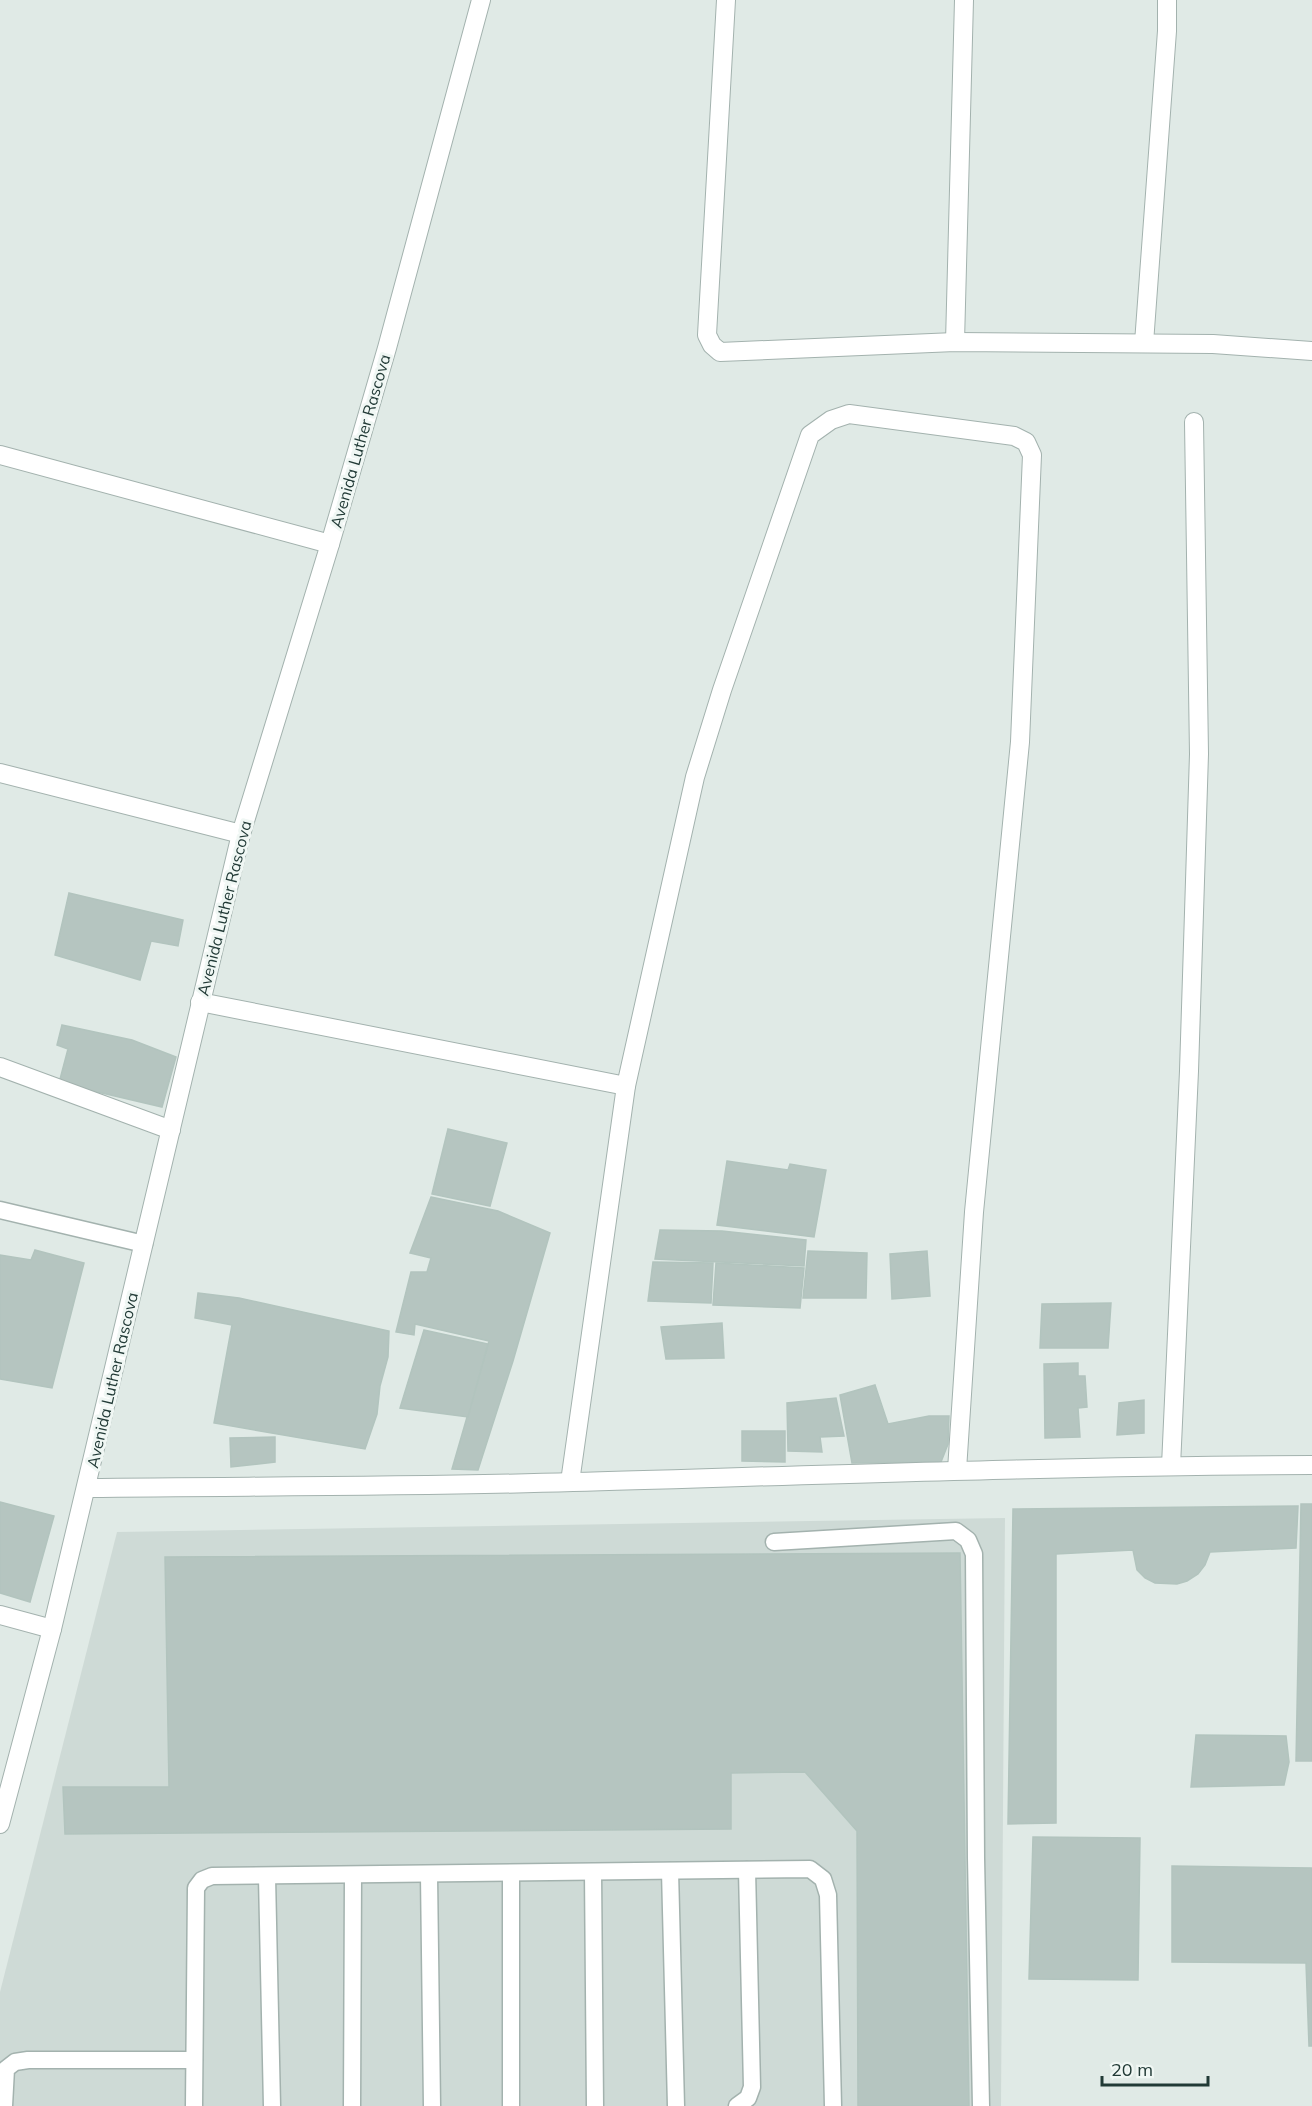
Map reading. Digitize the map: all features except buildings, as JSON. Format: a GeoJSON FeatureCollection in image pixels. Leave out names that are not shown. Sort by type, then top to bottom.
{"type":"FeatureCollection","features":[{"type":"Feature","properties":{"kind":"street","name":"Avenida Luther Rascova"},"geometry":{"type":"LineString","coordinates":[[0,1824],[87,1488],[241,834],[330,544],[387,348],[481,0]]}},
{"type":"Feature","properties":{"kind":"street"},"geometry":{"type":"LineString","coordinates":[[726,0],[707,335],[712,345],[720,352],[955,342],[1213,344],[1312,351]]}},
{"type":"Feature","properties":{"kind":"street"},"geometry":{"type":"LineString","coordinates":[[955,342],[964,0]]}},
{"type":"Feature","properties":{"kind":"street"},"geometry":{"type":"LineString","coordinates":[[1144,343],[1167,31],[1167,0]]}},
{"type":"Feature","properties":{"kind":"street"},"geometry":{"type":"LineString","coordinates":[[570,1482],[626,1086],[695,777],[722,690],[810,435],[831,420],[849,414],[1014,436],[1026,442],[1032,455],[1020,742],[974,1212],[957,1470]]}},
{"type":"Feature","properties":{"kind":"street"},"geometry":{"type":"LineString","coordinates":[[1171,1466],[1189,1083],[1199,754],[1194,422]]}},
{"type":"Feature","properties":{"kind":"street"},"geometry":{"type":"LineString","coordinates":[[0,455],[330,544]]}},
{"type":"Feature","properties":{"kind":"street"},"geometry":{"type":"LineString","coordinates":[[0,773],[241,834]]}},
{"type":"Feature","properties":{"kind":"street"},"geometry":{"type":"LineString","coordinates":[[200,1002],[626,1086]]}},
{"type":"Feature","properties":{"kind":"street"},"geometry":{"type":"LineString","coordinates":[[0,1067],[171,1130]]}},
{"type":"Feature","properties":{"kind":"street"},"geometry":{"type":"LineString","coordinates":[[87,1488],[570,1482],[957,1470],[1312,1466]]}},
{"type":"Feature","properties":{"kind":"street"},"geometry":{"type":"LineString","coordinates":[[0,1615],[52,1629]]}},
{"type":"Feature","properties":{"kind":"lane"},"geometry":{"type":"LineString","coordinates":[[0,1210],[144,1244]]}},
{"type":"Feature","properties":{"kind":"lane"},"geometry":{"type":"LineString","coordinates":[[774,1542],[956,1531],[968,1540],[974,1554],[976,1858],[981,2106]]}},
{"type":"Feature","properties":{"kind":"lane"},"geometry":{"type":"LineString","coordinates":[[194,2106],[196,1888],[202,1880],[212,1876],[810,1869],[823,1879],[828,1895],[833,2106]]}},
{"type":"Feature","properties":{"kind":"lane"},"geometry":{"type":"LineString","coordinates":[[737,2106],[748,2098],[752,2087],[747,1870]]}},
{"type":"Feature","properties":{"kind":"lane"},"geometry":{"type":"LineString","coordinates":[[593,1872],[596,2106]]}},
{"type":"Feature","properties":{"kind":"lane"},"geometry":{"type":"LineString","coordinates":[[670,1872],[676,2106]]}},
{"type":"Feature","properties":{"kind":"lane"},"geometry":{"type":"LineString","coordinates":[[511,1873],[511,2106]]}},
{"type":"Feature","properties":{"kind":"lane"},"geometry":{"type":"LineString","coordinates":[[429,1875],[432,2106]]}},
{"type":"Feature","properties":{"kind":"lane"},"geometry":{"type":"LineString","coordinates":[[352,2106],[353,1876]]}},
{"type":"Feature","properties":{"kind":"lane"},"geometry":{"type":"LineString","coordinates":[[267,1877],[272,2106]]}},
{"type":"Feature","properties":{"kind":"lane"},"geometry":{"type":"LineString","coordinates":[[4,2106],[6,2069],[15,2062],[28,2060],[194,2060]]}},
{"type":"Feature","properties":{"kind":"shaded area"},"geometry":{"type":"Polygon","coordinates":[[[1005,1518],[1001,2106],[0,2106],[0,1992],[117,1532],[1005,1518]]]}}]}
